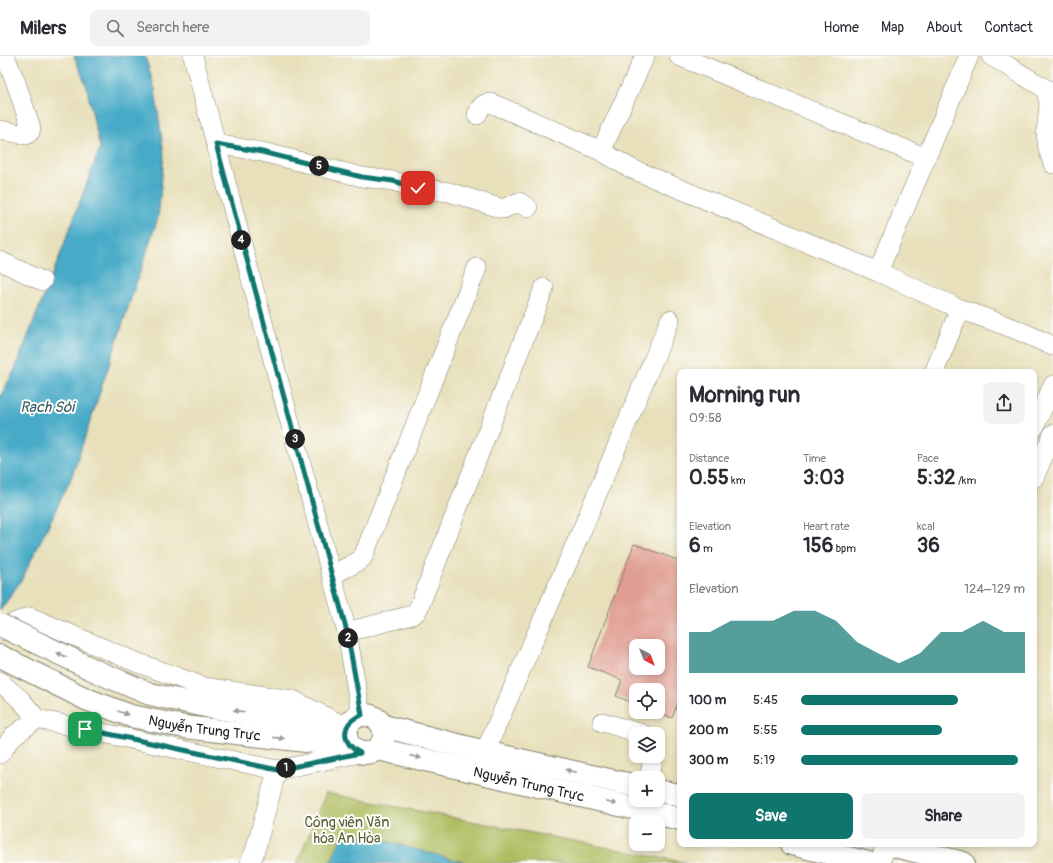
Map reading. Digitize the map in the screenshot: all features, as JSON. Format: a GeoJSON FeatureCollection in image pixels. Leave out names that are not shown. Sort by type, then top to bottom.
{"type":"FeatureCollection","features":[{"type":"Feature","properties":{"kind":"main road","name":"Nguyễn Trung Trực"},"geometry":{"type":"LineString","coordinates":[[0,625],[98,672],[150,694],[359,738],[677,818]]}},
{"type":"Feature","properties":{"kind":"main road","name":"Nguyễn Trung Trực"},"geometry":{"type":"LineString","coordinates":[[0,656],[86,699],[130,716],[186,728],[359,738],[384,738],[383,726],[486,752],[629,784]]}},
{"type":"Feature","properties":{"kind":"main road"},"geometry":{"type":"LineString","coordinates":[[665,793],[677,795]]}},
{"type":"Feature","properties":{"kind":"main road"},"geometry":{"type":"LineString","coordinates":[[805,847],[868,863]]}},
{"type":"Feature","properties":{"kind":"main road"},"geometry":{"type":"LineString","coordinates":[[898,847],[963,863]]}},
{"type":"Feature","properties":{"kind":"street"},"geometry":{"type":"LineString","coordinates":[[0,130],[26,135],[30,132],[31,128],[28,116],[5,56]]}},
{"type":"Feature","properties":{"kind":"street"},"geometry":{"type":"LineString","coordinates":[[193,56],[347,632],[359,738]]}},
{"type":"Feature","properties":{"kind":"street"},"geometry":{"type":"LineString","coordinates":[[601,151],[645,56]]}},
{"type":"Feature","properties":{"kind":"street"},"geometry":{"type":"LineString","coordinates":[[679,56],[926,158]]}},
{"type":"Feature","properties":{"kind":"street"},"geometry":{"type":"LineString","coordinates":[[878,272],[969,56]]}},
{"type":"Feature","properties":{"kind":"street"},"geometry":{"type":"LineString","coordinates":[[991,56],[1050,91],[1046,132],[1048,149],[1053,164]]}},
{"type":"Feature","properties":{"kind":"street"},"geometry":{"type":"LineString","coordinates":[[477,115],[482,106],[486,103],[491,103],[601,151],[630,168],[1053,346]]}},
{"type":"Feature","properties":{"kind":"street"},"geometry":{"type":"LineString","coordinates":[[216,144],[262,152],[362,177],[393,181],[418,188],[449,192],[503,209],[518,202],[522,203],[528,208]]}},
{"type":"Feature","properties":{"kind":"street"},"geometry":{"type":"LineString","coordinates":[[0,261],[42,281]]}},
{"type":"Feature","properties":{"kind":"street"},"geometry":{"type":"LineString","coordinates":[[332,575],[359,561],[363,557],[477,268]]}},
{"type":"Feature","properties":{"kind":"street"},"geometry":{"type":"LineString","coordinates":[[347,632],[412,615],[419,607],[544,288]]}},
{"type":"Feature","properties":{"kind":"street"},"geometry":{"type":"LineString","coordinates":[[935,369],[960,308]]}},
{"type":"Feature","properties":{"kind":"street"},"geometry":{"type":"LineString","coordinates":[[486,752],[584,525],[670,320]]}},
{"type":"Feature","properties":{"kind":"street"},"geometry":{"type":"LineString","coordinates":[[1037,421],[1053,385]]}},
{"type":"Feature","properties":{"kind":"street"},"geometry":{"type":"LineString","coordinates":[[1037,471],[1053,434]]}},
{"type":"Feature","properties":{"kind":"street"},"geometry":{"type":"LineString","coordinates":[[0,632],[11,624],[30,617],[133,661],[204,687],[293,700],[359,738]]}},
{"type":"Feature","properties":{"kind":"street"},"geometry":{"type":"LineString","coordinates":[[0,682],[21,700],[36,718],[278,770],[359,738]]}},
{"type":"Feature","properties":{"kind":"street"},"geometry":{"type":"LineString","coordinates":[[0,754],[13,736],[36,718]]}},
{"type":"Feature","properties":{"kind":"street"},"geometry":{"type":"LineString","coordinates":[[602,722],[629,730]]}},
{"type":"Feature","properties":{"kind":"street"},"geometry":{"type":"LineString","coordinates":[[250,863],[278,770]]}},
{"type":"Feature","properties":{"kind":"street"},"geometry":{"type":"LineString","coordinates":[[880,863],[885,847]]}},
{"type":"Feature","properties":{"kind":"green space","name":"Công viên Văn hóa An Hòa"},"geometry":{"type":"Polygon","coordinates":[[[326,793],[687,863],[297,863],[326,793]]]}},
{"type":"Feature","properties":{"kind":"water","name":"Rạch Sỏi"},"geometry":{"type":"Polygon","coordinates":[[[74,56],[145,56],[155,89],[164,155],[158,218],[71,479],[22,579],[0,611],[0,397],[15,369],[100,148],[86,85],[74,56]]]}},
{"type":"Feature","properties":{"kind":"water"},"geometry":{"type":"Polygon","coordinates":[[[345,830],[466,863],[330,863],[345,830]]]}},
{"type":"Feature","properties":{"kind":"building"},"geometry":{"type":"Polygon","coordinates":[[[634,544],[677,560],[677,705],[672,718],[665,715],[665,683],[629,683],[629,701],[616,696],[622,680],[588,667],[634,544]]]}},
{"type":"Feature","properties":{"kind":"route"},"geometry":{"type":"LineString","coordinates":[[85,729],[278,770],[360,753],[349,746],[346,740],[347,727],[350,721],[355,717],[362,715],[347,632],[216,144],[262,152],[362,177],[393,181],[418,188]]}}]}
